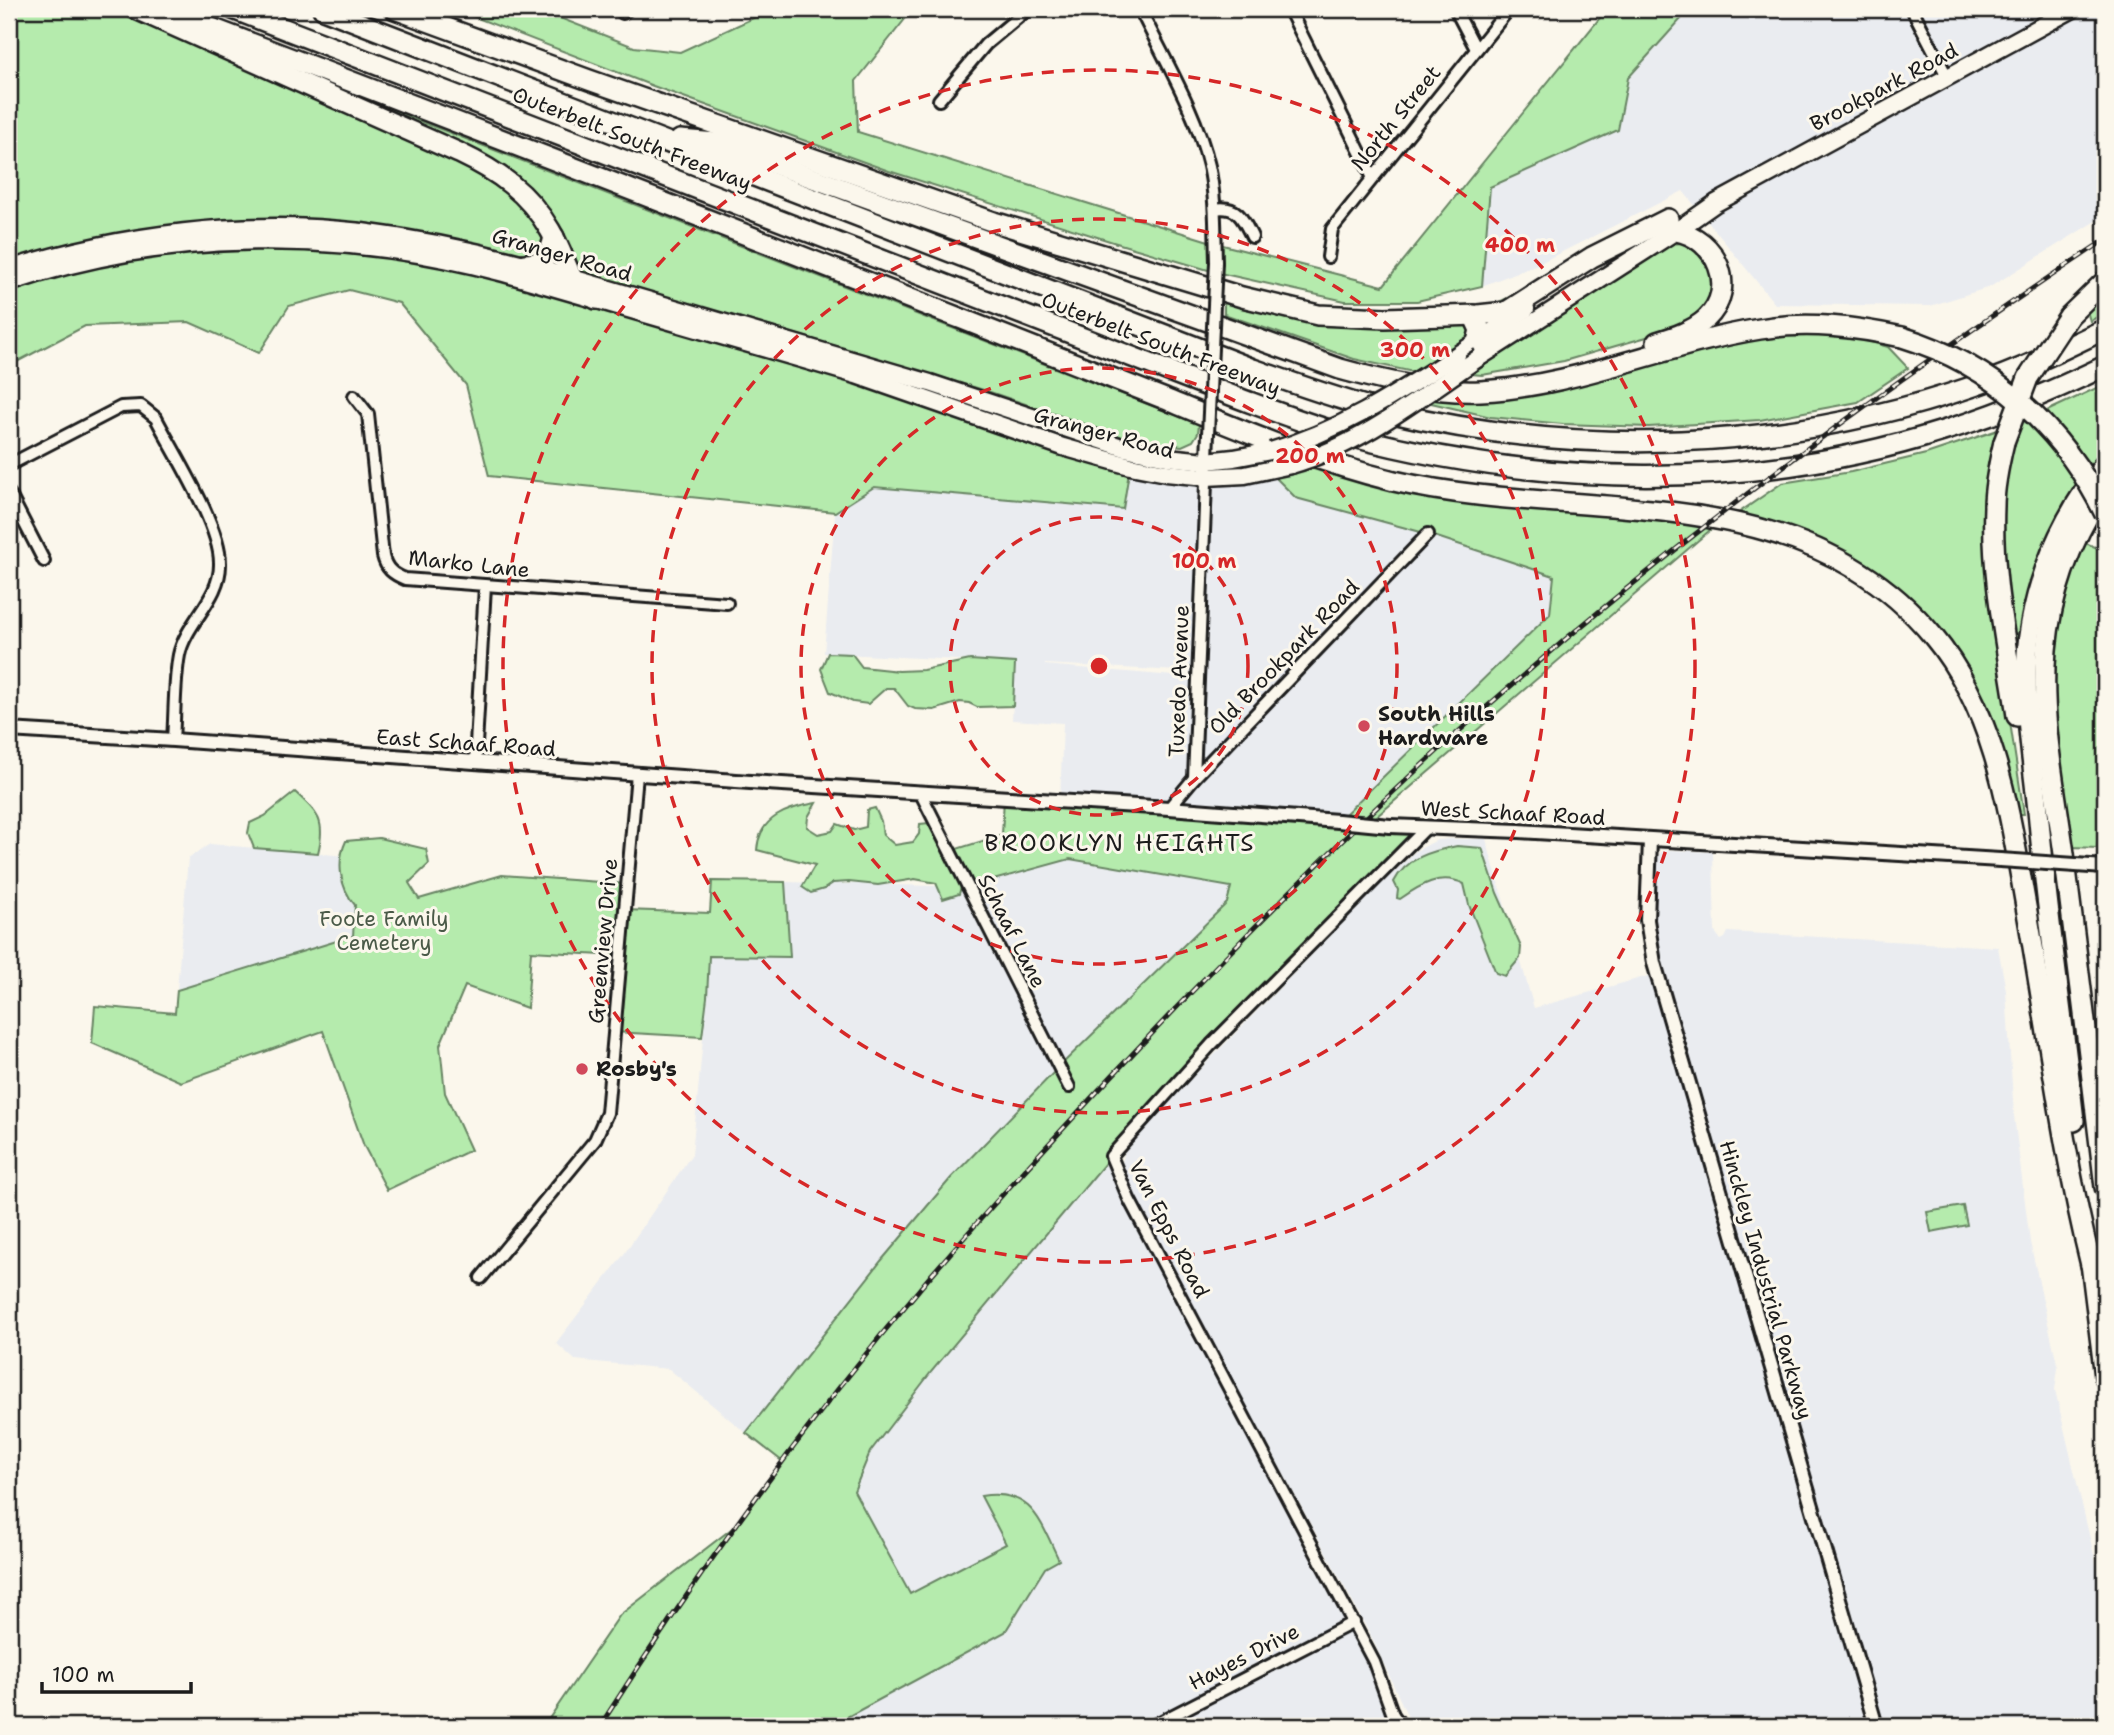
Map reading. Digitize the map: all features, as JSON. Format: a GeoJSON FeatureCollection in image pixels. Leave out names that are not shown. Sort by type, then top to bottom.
{"type":"FeatureCollection","features":[{"type":"Feature","properties":{"kind":"highway"},"geometry":{"type":"LineString","coordinates":[[136,9],[482,164],[505,178],[530,201],[554,237],[573,280],[596,299]]}},
{"type":"Feature","properties":{"kind":"highway"},"geometry":{"type":"LineString","coordinates":[[161,9],[1244,431],[1352,470],[1414,485],[1479,496],[1661,511],[1756,526],[1814,547],[1867,577],[1912,613],[1951,661],[1969,692],[1989,740],[2015,844],[2076,1206],[2091,1265]]}},
{"type":"Feature","properties":{"kind":"highway","name":"Outerbelt South Freeway"},"geometry":{"type":"LineString","coordinates":[[233,9],[1241,399],[1334,431],[1431,454],[1504,467],[1587,474],[1698,475],[1759,470],[1866,451],[1941,432],[2002,411],[2105,366]]}},
{"type":"Feature","properties":{"kind":"highway","name":"Outerbelt South Freeway"},"geometry":{"type":"LineString","coordinates":[[323,9],[1253,369],[1384,411],[1506,434],[1590,441],[1669,443],[1752,437],[1821,427],[1909,407],[1975,386],[2053,355],[2105,330]]}},
{"type":"Feature","properties":{"kind":"highway"},"geometry":{"type":"LineString","coordinates":[[395,9],[919,196],[1073,246],[1242,297],[1300,311],[1338,316],[1499,313],[1512,308],[1592,257],[1672,225],[1689,233],[1706,246],[1723,278],[1720,298],[1708,317],[1676,336],[1591,362],[1558,379]]}},
{"type":"Feature","properties":{"kind":"highway"},"geometry":{"type":"LineString","coordinates":[[660,139],[716,143],[1302,356],[1379,380],[1422,388],[1480,391],[1558,379],[1762,328],[1845,326],[1902,337],[1959,359],[2006,388],[2060,441],[2105,514]]}},
{"type":"Feature","properties":{"kind":"highway"},"geometry":{"type":"LineString","coordinates":[[524,264],[542,262],[548,256],[554,237]]}},
{"type":"Feature","properties":{"kind":"highway"},"geometry":{"type":"LineString","coordinates":[[2105,281],[2069,316],[2028,378],[2004,442],[1994,504],[1995,566],[2064,1028],[2105,1377]]}},
{"type":"Feature","properties":{"kind":"highway"},"geometry":{"type":"LineString","coordinates":[[1473,315],[1480,330],[1478,349]]}},
{"type":"Feature","properties":{"kind":"highway"},"geometry":{"type":"LineString","coordinates":[[2042,869],[2026,684],[2031,629],[2038,593],[2056,542],[2082,496],[2105,464]]}},
{"type":"Feature","properties":{"kind":"highway"},"geometry":{"type":"LineString","coordinates":[[2105,488],[2078,533],[2057,591],[2046,650],[2045,687],[2054,781],[2105,1187]]}},
{"type":"Feature","properties":{"kind":"main road","name":"Brookpark Road"},"geometry":{"type":"LineString","coordinates":[[1716,203],[2073,9]]}},
{"type":"Feature","properties":{"kind":"main road","name":"Granger Road"},"geometry":{"type":"LineString","coordinates":[[9,269],[55,256],[145,237],[228,229],[281,228],[392,236],[524,264],[941,386],[1125,448],[1206,469],[1245,475],[1321,455],[1356,438],[1478,349],[1672,225],[1716,203]]}},
{"type":"Feature","properties":{"kind":"main road","name":"Granger Road"},"geometry":{"type":"LineString","coordinates":[[9,283],[55,269],[134,252],[212,243],[356,244],[426,254],[596,299],[856,375],[1063,447],[1148,470],[1206,469],[1243,457],[1271,452],[1368,412],[1457,355],[1478,349]]}},
{"type":"Feature","properties":{"kind":"street"},"geometry":{"type":"LineString","coordinates":[[939,100],[986,44],[1028,9]]}},
{"type":"Feature","properties":{"kind":"street"},"geometry":{"type":"LineString","coordinates":[[1289,9],[1373,178]]}},
{"type":"Feature","properties":{"kind":"street"},"geometry":{"type":"LineString","coordinates":[[1455,9],[1476,49]]}},
{"type":"Feature","properties":{"kind":"street","name":"North Street"},"geometry":{"type":"LineString","coordinates":[[1328,257],[1332,229],[1509,9]]}},
{"type":"Feature","properties":{"kind":"street"},"geometry":{"type":"LineString","coordinates":[[1912,9],[1948,78]]}},
{"type":"Feature","properties":{"kind":"street","name":"Tuxedo Avenue"},"geometry":{"type":"LineString","coordinates":[[1142,12],[1194,121],[1209,166],[1215,208],[1216,262],[1194,778]]}},
{"type":"Feature","properties":{"kind":"street"},"geometry":{"type":"LineString","coordinates":[[1215,208],[1231,208],[1238,212],[1252,237]]}},
{"type":"Feature","properties":{"kind":"street","name":"Marko Lane"},"geometry":{"type":"LineString","coordinates":[[354,396],[368,414],[385,564],[396,576],[485,586],[727,603]]}},
{"type":"Feature","properties":{"kind":"street"},"geometry":{"type":"LineString","coordinates":[[9,465],[121,407],[141,406],[156,418],[210,522],[219,549],[220,566],[212,594],[189,631],[179,654],[173,740]]}},
{"type":"Feature","properties":{"kind":"street"},"geometry":{"type":"LineString","coordinates":[[9,493],[44,561]]}},
{"type":"Feature","properties":{"kind":"street","name":"Old Brookpark Road"},"geometry":{"type":"LineString","coordinates":[[1169,808],[1194,778],[1428,534]]}},
{"type":"Feature","properties":{"kind":"street"},"geometry":{"type":"LineString","coordinates":[[475,762],[485,586]]}},
{"type":"Feature","properties":{"kind":"street","name":"East Schaaf Road"},"geometry":{"type":"LineString","coordinates":[[9,730],[920,792]]}},
{"type":"Feature","properties":{"kind":"street","name":"Greenview Drive"},"geometry":{"type":"LineString","coordinates":[[481,1278],[595,1140],[607,1113],[637,774]]}},
{"type":"Feature","properties":{"kind":"street","name":"West Schaaf Road"},"geometry":{"type":"LineString","coordinates":[[920,792],[1390,826],[2105,867]]}},
{"type":"Feature","properties":{"kind":"street","name":"Schaaf Lane"},"geometry":{"type":"LineString","coordinates":[[920,792],[1069,1087]]}},
{"type":"Feature","properties":{"kind":"street","name":"Van Epps Road"},"geometry":{"type":"LineString","coordinates":[[1402,1726],[1391,1721],[1374,1662],[1129,1199],[1111,1156],[1211,1045],[1427,827]]}},
{"type":"Feature","properties":{"kind":"street","name":"Hinckley Industrial Parkway"},"geometry":{"type":"LineString","coordinates":[[1650,840],[1647,920],[1654,963],[1876,1726]]}},
{"type":"Feature","properties":{"kind":"street","name":"Hayes Drive"},"geometry":{"type":"LineString","coordinates":[[1152,1726],[1354,1622]]}},
{"type":"Feature","properties":{"kind":"shaded area"},"geometry":{"type":"Polygon","coordinates":[[[1690,9],[2105,9],[2105,215],[1990,287],[1930,306],[1775,304],[1683,191],[1538,264],[1482,286],[1490,187],[1618,130],[1628,78],[1690,9]]]}},
{"type":"Feature","properties":{"kind":"shaded area"},"geometry":{"type":"Polygon","coordinates":[[[1130,466],[1166,473],[1268,470],[1428,534],[1554,576],[1550,614],[1338,821],[1060,801],[1063,723],[1012,720],[1015,663],[824,653],[835,512],[874,487],[1123,509],[1130,466]],[[1045,664],[1197,678],[1198,672],[1045,664]]]}},
{"type":"Feature","properties":{"kind":"shaded area"},"geometry":{"type":"Polygon","coordinates":[[[1486,839],[1534,1008],[1662,972],[1654,925],[1653,895],[1656,859],[1661,852],[1669,850],[1713,852],[1715,932],[1721,940],[1728,932],[1998,947],[2006,991],[2014,1116],[2030,1242],[2058,1368],[2055,1390],[2105,1602],[2105,1726],[1884,1726],[1714,1150],[1701,1154],[1869,1726],[1412,1726],[1372,1638],[1126,1181],[1122,1163],[1126,1147],[1135,1136],[1382,883],[1416,851],[1437,840],[1486,839]]]}},
{"type":"Feature","properties":{"kind":"shaded area"},"geometry":{"type":"Polygon","coordinates":[[[210,844],[358,857],[353,936],[177,990],[188,858],[210,844]]]}},
{"type":"Feature","properties":{"kind":"shaded area"},"geometry":{"type":"Polygon","coordinates":[[[1070,859],[1231,887],[1228,903],[1059,1067],[881,1261],[746,1433],[669,1369],[575,1360],[556,1343],[622,1257],[692,1154],[709,956],[790,957],[785,882],[968,887],[1070,859]]]}},
{"type":"Feature","properties":{"kind":"shaded area"},"geometry":{"type":"Polygon","coordinates":[[[1111,1156],[1388,1697],[1388,1726],[851,1726],[846,1717],[1005,1632],[1027,1532],[910,1594],[854,1490],[870,1452],[931,1372],[1111,1156]]]}},
{"type":"Feature","properties":{"kind":"green space"},"geometry":{"type":"Polygon","coordinates":[[[9,9],[136,9],[482,164],[551,231],[542,262],[392,236],[9,262],[9,9]]]}},
{"type":"Feature","properties":{"kind":"green space"},"geometry":{"type":"Polygon","coordinates":[[[454,9],[537,9],[634,47],[680,52],[773,9],[913,9],[856,81],[858,132],[1215,243],[1383,286],[1607,9],[1690,9],[1628,78],[1618,130],[1490,187],[1482,286],[1417,301],[1345,301],[1215,272],[889,171],[653,86],[454,9]]]}},
{"type":"Feature","properties":{"kind":"green space"},"geometry":{"type":"Polygon","coordinates":[[[340,90],[1199,424],[1198,433],[1193,441],[1182,446],[1128,439],[987,391],[748,320],[631,289],[577,270],[545,208],[340,90]]]}},
{"type":"Feature","properties":{"kind":"green space"},"geometry":{"type":"Polygon","coordinates":[[[244,242],[463,262],[1130,466],[1123,509],[874,487],[835,512],[489,476],[466,385],[399,303],[349,290],[289,306],[259,353],[189,322],[85,326],[9,366],[9,283],[55,269],[244,242]]]}},
{"type":"Feature","properties":{"kind":"green space"},"geometry":{"type":"Polygon","coordinates":[[[1684,243],[1707,258],[1713,279],[1713,299],[1688,325],[1564,361],[1482,375],[1471,374],[1657,250],[1668,244],[1684,243]]]}},
{"type":"Feature","properties":{"kind":"green space"},"geometry":{"type":"Polygon","coordinates":[[[1556,275],[1558,279],[1413,372],[1354,359],[1224,314],[1224,299],[1266,312],[1366,328],[1418,325],[1493,305],[1556,275]]]}},
{"type":"Feature","properties":{"kind":"green space"},"geometry":{"type":"Polygon","coordinates":[[[2105,292],[2105,313],[2090,321],[2087,311],[2105,292]]]}},
{"type":"Feature","properties":{"kind":"green space"},"geometry":{"type":"Polygon","coordinates":[[[1795,335],[1854,337],[1888,347],[1908,368],[1858,402],[1760,420],[1649,427],[1563,424],[1491,417],[1427,402],[1439,394],[1695,352],[1744,340],[1795,335]]]}},
{"type":"Feature","properties":{"kind":"green space"},"geometry":{"type":"Polygon","coordinates":[[[2105,384],[2105,454],[2092,469],[2047,411],[2105,384]]]}},
{"type":"Feature","properties":{"kind":"green space"},"geometry":{"type":"Polygon","coordinates":[[[2021,417],[2060,458],[2078,484],[2022,668],[2014,668],[2000,558],[2003,486],[2021,417]]]}},
{"type":"Feature","properties":{"kind":"green space"},"geometry":{"type":"Polygon","coordinates":[[[2001,429],[2006,696],[2024,814],[2019,814],[1934,625],[1905,595],[1860,562],[1805,534],[1737,514],[1782,483],[1851,472],[1926,454],[2001,429]]]}},
{"type":"Feature","properties":{"kind":"green space"},"geometry":{"type":"Polygon","coordinates":[[[1305,461],[1352,470],[1723,519],[1369,823],[1427,827],[1111,1156],[931,1372],[870,1452],[854,1491],[910,1594],[1006,1544],[981,1496],[1012,1497],[1032,1510],[1059,1560],[1045,1568],[1005,1632],[847,1717],[851,1726],[544,1726],[620,1615],[739,1523],[783,1462],[746,1433],[881,1261],[951,1178],[1059,1067],[1227,903],[1231,887],[1070,859],[968,887],[950,851],[1002,835],[1004,798],[1338,821],[1550,614],[1554,576],[1428,534],[1296,498],[1268,470],[1305,461]]]}},
{"type":"Feature","properties":{"kind":"green space"},"geometry":{"type":"Polygon","coordinates":[[[2083,542],[2105,551],[2105,789],[2097,848],[2072,847],[2055,694],[2055,663],[2063,603],[2083,542]]]}},
{"type":"Feature","properties":{"kind":"green space"},"geometry":{"type":"Polygon","coordinates":[[[828,653],[852,654],[862,667],[899,671],[923,670],[970,660],[1015,663],[1013,706],[977,707],[960,702],[934,710],[915,709],[908,706],[894,688],[886,688],[868,704],[853,702],[830,692],[821,669],[828,653]]]}},
{"type":"Feature","properties":{"kind":"green space"},"geometry":{"type":"Polygon","coordinates":[[[295,792],[310,806],[321,825],[318,853],[254,848],[248,833],[250,823],[265,816],[295,792]]]}},
{"type":"Feature","properties":{"kind":"green space"},"geometry":{"type":"Polygon","coordinates":[[[816,803],[808,817],[807,827],[818,834],[832,831],[837,824],[854,830],[866,827],[867,810],[875,808],[883,835],[895,845],[913,842],[919,834],[920,824],[929,823],[961,887],[959,894],[943,899],[936,883],[915,879],[878,885],[833,883],[811,893],[802,887],[815,865],[757,850],[763,829],[776,816],[816,803]]]}},
{"type":"Feature","properties":{"kind":"green space","name":"Foote Family Cemetery"},"geometry":{"type":"Polygon","coordinates":[[[379,838],[426,849],[429,864],[409,883],[419,899],[502,875],[627,884],[625,910],[710,913],[712,881],[785,882],[790,957],[709,956],[702,1037],[614,1032],[620,956],[531,951],[527,1008],[465,986],[440,1045],[445,1093],[471,1150],[387,1190],[364,1146],[323,1031],[181,1082],[92,1043],[95,1006],[175,1013],[177,990],[353,936],[355,905],[346,891],[341,874],[343,849],[346,841],[379,838]]]}},
{"type":"Feature","properties":{"kind":"green space"},"geometry":{"type":"Polygon","coordinates":[[[1457,846],[1482,848],[1497,893],[1521,947],[1520,958],[1505,976],[1496,973],[1469,905],[1464,884],[1447,879],[1439,880],[1423,885],[1400,899],[1397,898],[1398,890],[1394,882],[1405,867],[1429,853],[1457,846]]]}},
{"type":"Feature","properties":{"kind":"green space"},"geometry":{"type":"Polygon","coordinates":[[[1963,1206],[1967,1225],[1931,1232],[1927,1212],[1963,1206]]]}},
{"type":"Feature","properties":{"kind":"railway"},"geometry":{"type":"LineString","coordinates":[[600,1726],[675,1612],[754,1500],[879,1338],[991,1207],[1152,1033],[1283,898],[1466,725],[1619,595],[1858,411],[2105,240]]}},
{"type":"Feature","properties":{"kind":"place","name":"South Hills Hardware"},"geometry":{"type":"Point","coordinates":[1364,726]}},
{"type":"Feature","properties":{"kind":"place","name":"Rosby's"},"geometry":{"type":"Point","coordinates":[582,1069]}},
{"type":"Feature","properties":{"kind":"district","name":"BROOKLYN HEIGHTS"},"geometry":{"type":"Point","coordinates":[1120,843]}}]}
